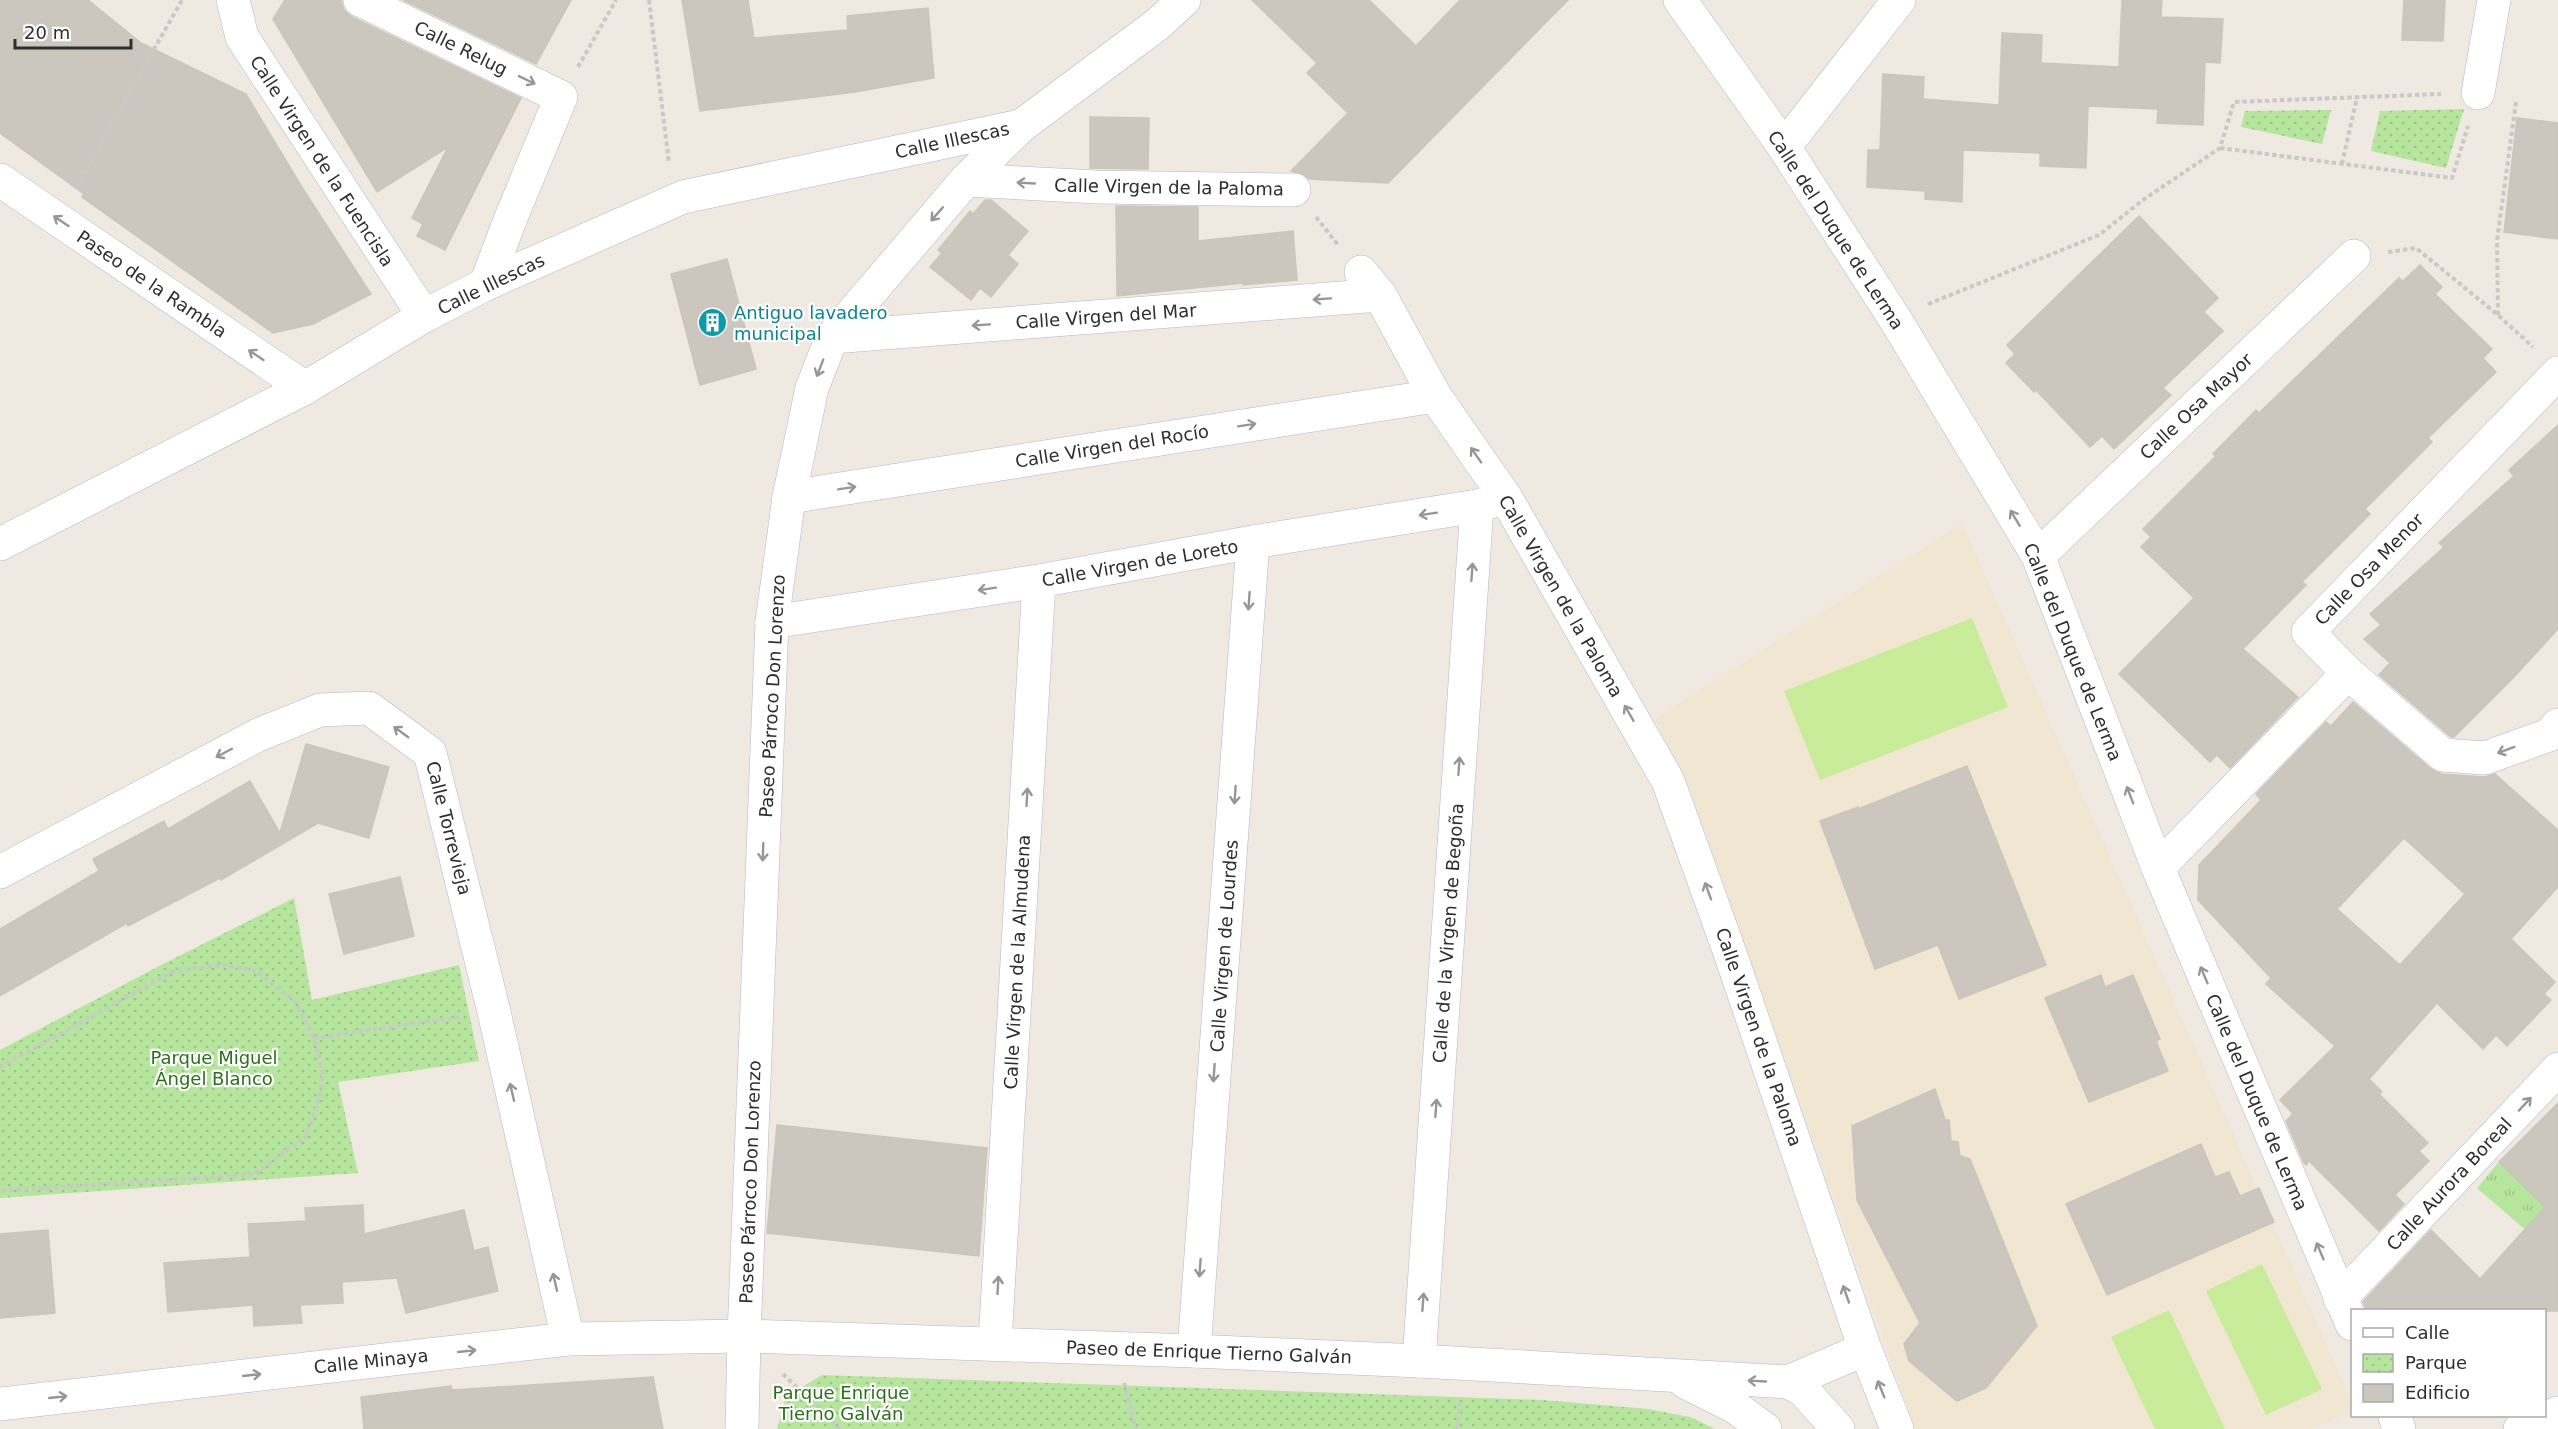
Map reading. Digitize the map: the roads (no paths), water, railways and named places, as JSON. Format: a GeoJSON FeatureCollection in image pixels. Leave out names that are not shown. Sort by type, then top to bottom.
{"type":"FeatureCollection","features":[{"type":"Feature","properties":{"kind":"street","name":"Calle Virgen de la Fuencisla"},"geometry":{"type":"LineString","coordinates":[[233,0],[242,38],[424,316]]}},
{"type":"Feature","properties":{"kind":"street","name":"Calle Relug"},"geometry":{"type":"LineString","coordinates":[[360,0],[561,97],[510,219],[486,284]]}},
{"type":"Feature","properties":{"kind":"street","name":"Paseo Párroco Don Lorenzo"},"geometry":{"type":"LineString","coordinates":[[742,1429],[772,622],[789,497],[812,388],[832,337],[966,180],[1021,126],[1158,24],[1184,0]]}},
{"type":"Feature","properties":{"kind":"street","name":"Calle del Duque de Lerma"},"geometry":{"type":"LineString","coordinates":[[1680,0],[1784,147],[1895,319],[2038,556],[2158,868],[2346,1311]]}},
{"type":"Feature","properties":{"kind":"street"},"geometry":{"type":"LineString","coordinates":[[1784,147],[1899,0]]}},
{"type":"Feature","properties":{"kind":"street"},"geometry":{"type":"LineString","coordinates":[[2478,93],[2494,0]]}},
{"type":"Feature","properties":{"kind":"street","name":"Calle Illescas"},"geometry":{"type":"LineString","coordinates":[[0,544],[305,388],[424,316],[486,284],[683,197],[1021,126]]}},
{"type":"Feature","properties":{"kind":"street","name":"Paseo de la Rambla"},"geometry":{"type":"LineString","coordinates":[[0,180],[305,388]]}},
{"type":"Feature","properties":{"kind":"street","name":"Calle Virgen de la Paloma"},"geometry":{"type":"LineString","coordinates":[[966,180],[1096,187],[1294,190]]}},
{"type":"Feature","properties":{"kind":"street","name":"Calle Osa Mayor"},"geometry":{"type":"LineString","coordinates":[[2038,556],[2354,256]]}},
{"type":"Feature","properties":{"kind":"street","name":"Calle Virgen de la Paloma"},"geometry":{"type":"LineString","coordinates":[[1370,284],[1435,396],[1491,502],[1668,781],[1730,953],[1865,1349],[1897,1429]]}},
{"type":"Feature","properties":{"kind":"street","name":"Calle Virgen del Mar"},"geometry":{"type":"LineString","coordinates":[[832,337],[1370,284]]}},
{"type":"Feature","properties":{"kind":"street","name":"Calle Osa Menor"},"geometry":{"type":"LineString","coordinates":[[2348,672],[2308,632],[2558,374]]}},
{"type":"Feature","properties":{"kind":"street","name":"Calle Virgen del Rocío"},"geometry":{"type":"LineString","coordinates":[[789,497],[1435,396]]}},
{"type":"Feature","properties":{"kind":"street","name":"Calle Virgen de Loreto"},"geometry":{"type":"LineString","coordinates":[[772,622],[1039,581],[1491,502]]}},
{"type":"Feature","properties":{"kind":"street","name":"Calle de la Virgen de Begoña"},"geometry":{"type":"LineString","coordinates":[[1419,1361],[1491,502]]}},
{"type":"Feature","properties":{"kind":"street","name":"Calle Virgen de Lourdes"},"geometry":{"type":"LineString","coordinates":[[1194,1351],[1253,542]]}},
{"type":"Feature","properties":{"kind":"street","name":"Calle Virgen de la Almudena"},"geometry":{"type":"LineString","coordinates":[[995,1343],[1039,581]]}},
{"type":"Feature","properties":{"kind":"street"},"geometry":{"type":"LineString","coordinates":[[2158,868],[2348,672],[2444,755],[2485,758],[2548,735],[2558,725]]}},
{"type":"Feature","properties":{"kind":"street","name":"Calle Torrevieja"},"geometry":{"type":"LineString","coordinates":[[0,872],[258,735],[320,710],[369,708],[430,753],[494,1012],[568,1339]]}},
{"type":"Feature","properties":{"kind":"street","name":"Calle Aurora Boreal"},"geometry":{"type":"LineString","coordinates":[[2346,1311],[2558,1069]]}},
{"type":"Feature","properties":{"kind":"street","name":"Paseo de Enrique Tierno Galván"},"geometry":{"type":"LineString","coordinates":[[744,1336],[1194,1351],[1788,1382]]}},
{"type":"Feature","properties":{"kind":"street","name":"Calle Minaya"},"geometry":{"type":"LineString","coordinates":[[0,1404],[568,1339],[744,1336]]}},
{"type":"Feature","properties":{"kind":"street"},"geometry":{"type":"LineString","coordinates":[[1788,1382],[1865,1349]]}},
{"type":"Feature","properties":{"kind":"street","name":"Paseo de Enrique Tierno Galván"},"geometry":{"type":"LineString","coordinates":[[1675,1377],[1735,1407],[1764,1429]]}},
{"type":"Feature","properties":{"kind":"street"},"geometry":{"type":"LineString","coordinates":[[1788,1382],[1803,1390],[1838,1429]]}},
{"type":"Feature","properties":{"kind":"street"},"geometry":{"type":"LineString","coordinates":[[2520,1429],[2558,1413]]}},
{"type":"Feature","properties":{"kind":"place","name":"Antiguo lavadero municipal"},"geometry":{"type":"Point","coordinates":[713,322]}},
{"type":"Feature","properties":{"kind":"park label","name":"Parque Miguel Ángel Blanco"},"geometry":{"type":"Point","coordinates":[214,1067]}},
{"type":"Feature","properties":{"kind":"park label","name":"Parque Enrique Tierno Galván"},"geometry":{"type":"Point","coordinates":[841,1402]}}]}
